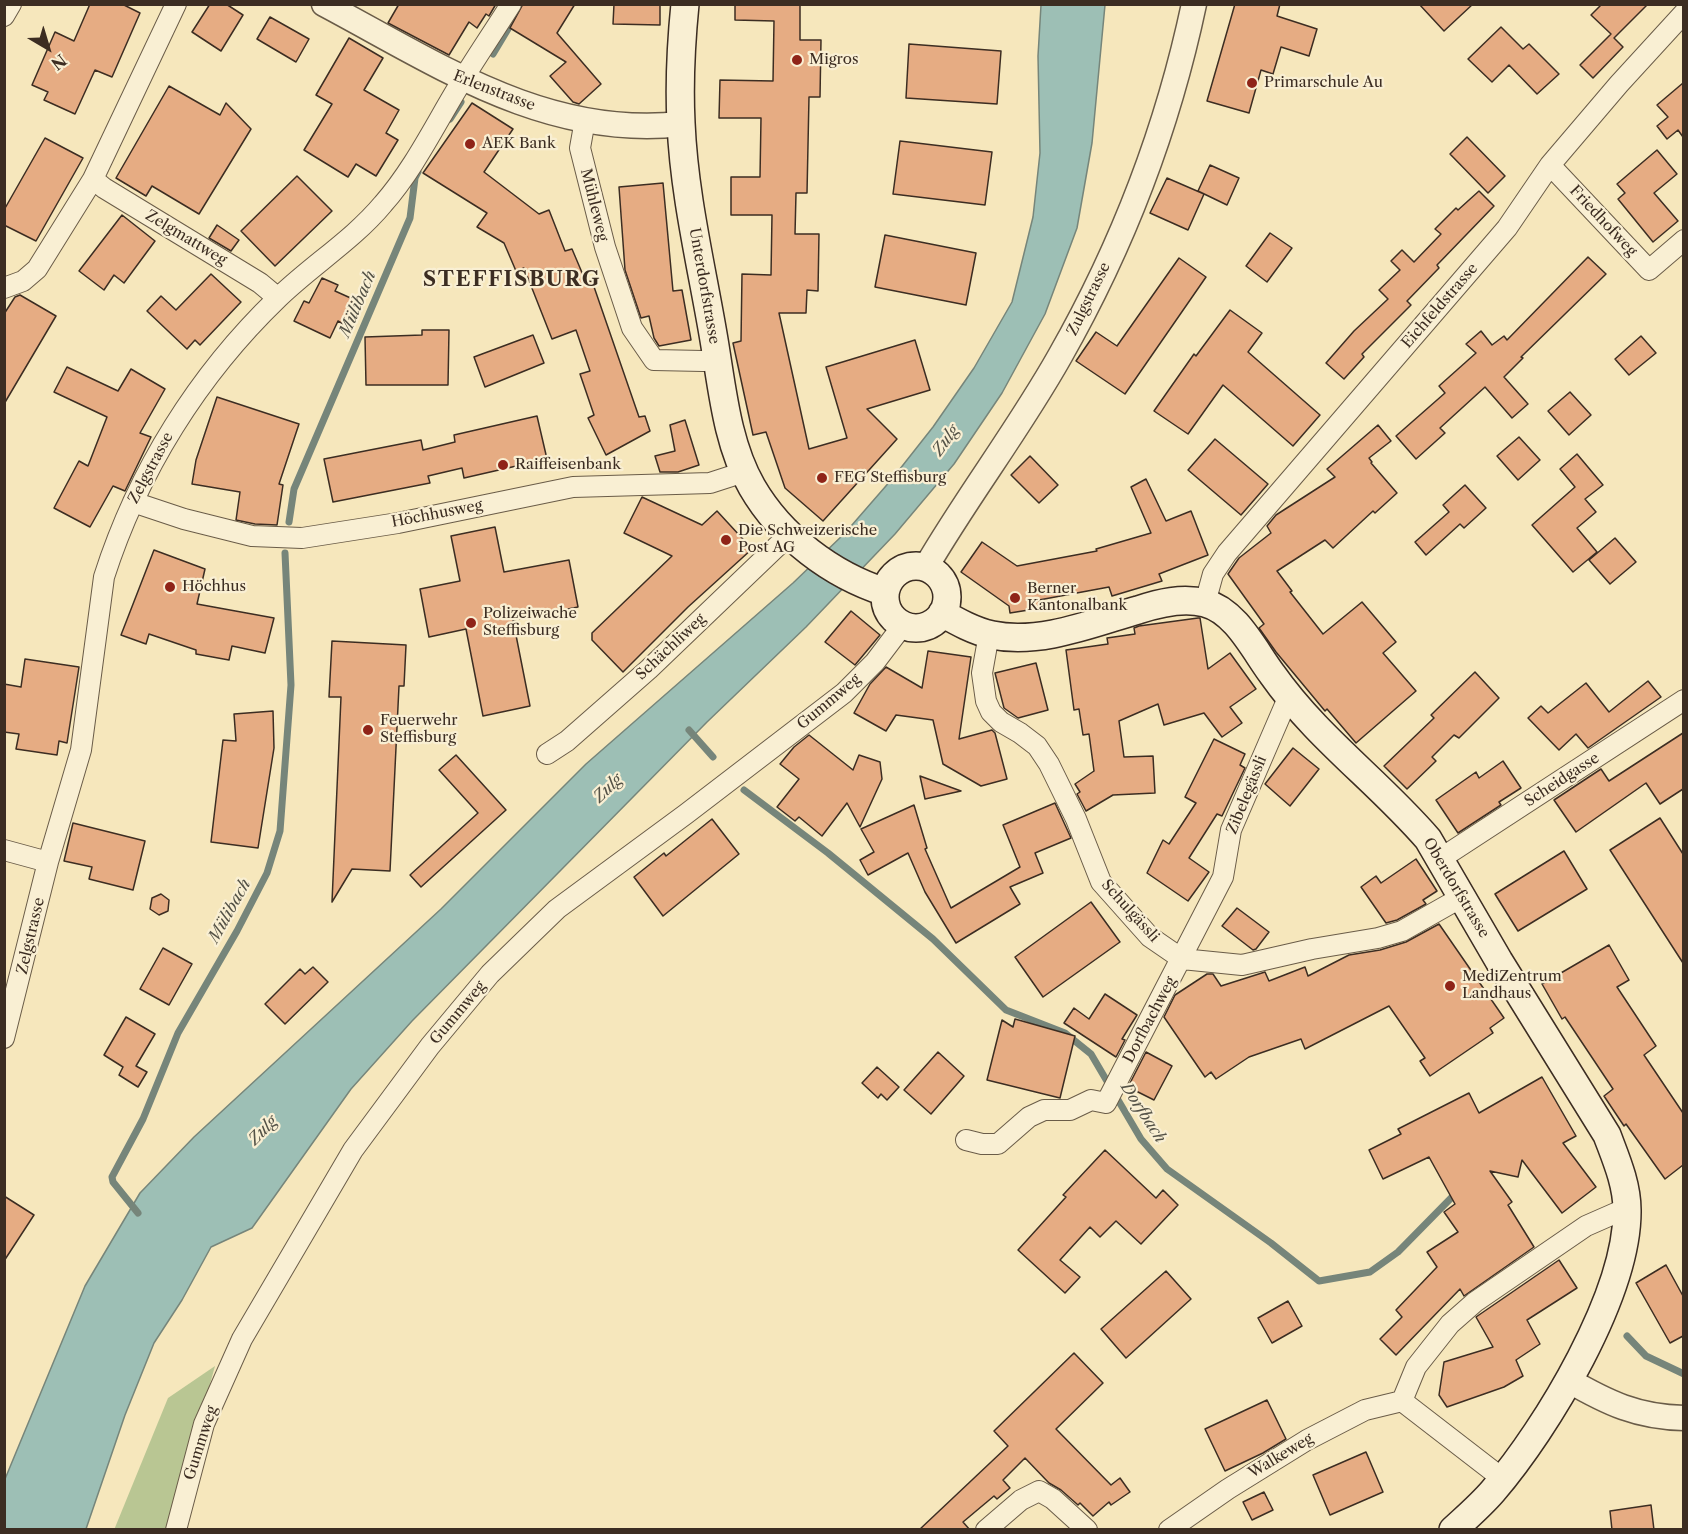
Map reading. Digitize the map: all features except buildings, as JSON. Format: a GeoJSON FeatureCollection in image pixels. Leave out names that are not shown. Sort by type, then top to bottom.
{"type":"FeatureCollection","features":[{"type":"Feature","properties":{"kind":"main road","name":"Unterdorfstrasse"},"geometry":{"type":"LineString","coordinates":[[685,4],[680,62],[681,124],[687,183],[728,421],[744,472],[758,497],[795,539],[828,565],[856,581],[885,592]]}},
{"type":"Feature","properties":{"kind":"main road"},"geometry":{"type":"LineString","coordinates":[[911,567],[926,567],[944,583],[946,598],[942,613],[929,625],[920,627],[903,625],[891,615],[885,600],[885,592],[897,573],[911,567]]}},
{"type":"Feature","properties":{"kind":"main road","name":"Oberdorfstrasse"},"geometry":{"type":"LineString","coordinates":[[942,613],[967,627],[989,634],[1015,637],[1042,635],[1073,628],[1174,601],[1205,603],[1221,609],[1233,621],[1288,698],[1316,729],[1413,821],[1428,839],[1499,961],[1607,1135],[1618,1162],[1628,1208],[1626,1232],[1615,1280],[1568,1380],[1528,1444],[1485,1500],[1454,1530]]}},
{"type":"Feature","properties":{"kind":"street"},"geometry":{"type":"LineString","coordinates":[[4,16],[11,4]]}},
{"type":"Feature","properties":{"kind":"street"},"geometry":{"type":"LineString","coordinates":[[4,288],[23,280],[38,268],[93,179],[176,4]]}},
{"type":"Feature","properties":{"kind":"street","name":"Erlenstrasse"},"geometry":{"type":"LineString","coordinates":[[324,4],[462,80],[539,108],[585,120],[612,124],[681,124]]}},
{"type":"Feature","properties":{"kind":"street","name":"Zelgstrasse"},"geometry":{"type":"LineString","coordinates":[[4,1038],[48,862],[81,750],[104,577],[133,502],[163,444],[195,395],[244,333],[278,298],[362,226],[385,203],[511,4]]}},
{"type":"Feature","properties":{"kind":"street","name":"Zulgstrasse"},"geometry":{"type":"LineString","coordinates":[[926,567],[956,516],[1035,398],[1082,316],[1129,212],[1156,141],[1178,69],[1194,4]]}},
{"type":"Feature","properties":{"kind":"street"},"geometry":{"type":"LineString","coordinates":[[1680,4],[1683,7]]}},
{"type":"Feature","properties":{"kind":"street","name":"Eichfeldstrasse"},"geometry":{"type":"LineString","coordinates":[[1205,603],[1214,574],[1227,553],[1507,228],[1550,165],[1683,13]]}},
{"type":"Feature","properties":{"kind":"street","name":"Mühleweg"},"geometry":{"type":"LineString","coordinates":[[585,120],[580,148],[605,247],[632,328],[654,360],[717,359]]}},
{"type":"Feature","properties":{"kind":"street","name":"Friedhofweg"},"geometry":{"type":"LineString","coordinates":[[1550,165],[1649,270],[1683,240]]}},
{"type":"Feature","properties":{"kind":"street","name":"Zelgmattweg"},"geometry":{"type":"LineString","coordinates":[[93,179],[104,188],[260,283],[278,298]]}},
{"type":"Feature","properties":{"kind":"street","name":"Höchhusweg"},"geometry":{"type":"LineString","coordinates":[[133,502],[205,525],[252,536],[302,538],[398,523],[573,487],[710,483],[744,472]]}},
{"type":"Feature","properties":{"kind":"street","name":"Schächliweg"},"geometry":{"type":"LineString","coordinates":[[547,754],[567,741],[795,539]]}},
{"type":"Feature","properties":{"kind":"street","name":"Gummweg"},"geometry":{"type":"LineString","coordinates":[[176,1530],[204,1424],[242,1339],[353,1150],[430,1046],[490,974],[557,909],[844,693],[875,662],[903,625]]}},
{"type":"Feature","properties":{"kind":"street","name":"Schulgässli"},"geometry":{"type":"LineString","coordinates":[[989,634],[982,673],[986,701],[991,712],[1001,722],[1037,746],[1049,764],[1076,819],[1101,882],[1150,938],[1182,960],[1242,965],[1312,949],[1378,938],[1402,931],[1462,897]]}},
{"type":"Feature","properties":{"kind":"street","name":"Zibelegässli"},"geometry":{"type":"LineString","coordinates":[[1182,960],[1223,877],[1231,830],[1288,698]]}},
{"type":"Feature","properties":{"kind":"street","name":"Scheidgasse"},"geometry":{"type":"LineString","coordinates":[[1440,859],[1683,700]]}},
{"type":"Feature","properties":{"kind":"street"},"geometry":{"type":"LineString","coordinates":[[4,850],[48,862]]}},
{"type":"Feature","properties":{"kind":"street","name":"Dorfbachweg"},"geometry":{"type":"LineString","coordinates":[[966,1140],[982,1144],[998,1144],[1029,1117],[1044,1110],[1070,1110],[1091,1100],[1106,1103],[1182,960]]}},
{"type":"Feature","properties":{"kind":"street"},"geometry":{"type":"LineString","coordinates":[[1503,1479],[1402,1401],[1416,1367],[1450,1324],[1475,1302],[1586,1226],[1628,1208]]}},
{"type":"Feature","properties":{"kind":"street"},"geometry":{"type":"LineString","coordinates":[[1568,1380],[1601,1399],[1628,1410],[1653,1416],[1683,1418]]}},
{"type":"Feature","properties":{"kind":"street","name":"Walkeweg"},"geometry":{"type":"LineString","coordinates":[[1169,1530],[1228,1489],[1307,1440],[1365,1410],[1402,1401]]}},
{"type":"Feature","properties":{"kind":"street"},"geometry":{"type":"LineString","coordinates":[[986,1530],[1021,1500],[1039,1491],[1053,1499],[1087,1530]]}},
{"type":"Feature","properties":{"kind":"green space"},"geometry":{"type":"Polygon","coordinates":[[[215,1366],[170,1529],[114,1530],[168,1398],[215,1366]]]}},
{"type":"Feature","properties":{"kind":"water","name":"Zulg"},"geometry":{"type":"Polygon","coordinates":[[[1041,5],[1105,5],[1092,143],[1077,228],[1045,314],[1002,393],[954,464],[895,534],[806,627],[707,722],[412,1021],[351,1089],[252,1228],[211,1247],[182,1300],[154,1343],[125,1415],[86,1529],[5,1530],[5,1479],[85,1286],[140,1193],[194,1137],[441,909],[586,764],[793,583],[845,533],[933,427],[974,368],[1012,302],[1033,217],[1040,153],[1038,56],[1041,5]]]}},
{"type":"Feature","properties":{"kind":"waterway","name":"Mülibach"},"geometry":{"type":"LineString","coordinates":[[493,54],[523,4]]}},
{"type":"Feature","properties":{"kind":"waterway","name":"Mülibach"},"geometry":{"type":"LineString","coordinates":[[450,119],[461,102]]}},
{"type":"Feature","properties":{"kind":"waterway","name":"Mülibach"},"geometry":{"type":"LineString","coordinates":[[289,522],[294,489],[410,218],[415,178],[418,172]]}},
{"type":"Feature","properties":{"kind":"waterway","name":"Mülibach"},"geometry":{"type":"LineString","coordinates":[[138,1213],[113,1182],[112,1177],[143,1119],[178,1033],[237,931],[267,873],[280,831],[291,685],[285,553]]}},
{"type":"Feature","properties":{"kind":"waterway","name":"Dorfbach"},"geometry":{"type":"LineString","coordinates":[[689,730],[713,757]]}},
{"type":"Feature","properties":{"kind":"waterway","name":"Dorfbach"},"geometry":{"type":"LineString","coordinates":[[744,790],[828,853],[933,939],[1006,1010],[1065,1033],[1091,1054],[1141,1139],[1167,1169],[1271,1243],[1319,1281],[1370,1272],[1398,1252],[1456,1193]]}},
{"type":"Feature","properties":{"kind":"waterway","name":"Dorfbach"},"geometry":{"type":"LineString","coordinates":[[1627,1336],[1646,1356],[1684,1374]]}},
{"type":"Feature","properties":{"kind":"place","name":"Migros"},"geometry":{"type":"Point","coordinates":[797,60]}},
{"type":"Feature","properties":{"kind":"place","name":"Primarschule Au"},"geometry":{"type":"Point","coordinates":[1252,83]}},
{"type":"Feature","properties":{"kind":"place","name":"AEK Bank"},"geometry":{"type":"Point","coordinates":[470,144]}},
{"type":"Feature","properties":{"kind":"place","name":"Raiffeisenbank"},"geometry":{"type":"Point","coordinates":[503,465]}},
{"type":"Feature","properties":{"kind":"place","name":"FEG Steffisburg"},"geometry":{"type":"Point","coordinates":[822,478]}},
{"type":"Feature","properties":{"kind":"place","name":"Die Schweizerische Post AG"},"geometry":{"type":"Point","coordinates":[726,540]}},
{"type":"Feature","properties":{"kind":"place","name":"Höchhus"},"geometry":{"type":"Point","coordinates":[170,587]}},
{"type":"Feature","properties":{"kind":"place","name":"Berner Kantonalbank"},"geometry":{"type":"Point","coordinates":[1015,598]}},
{"type":"Feature","properties":{"kind":"place","name":"Polizeiwache Steffisburg"},"geometry":{"type":"Point","coordinates":[471,623]}},
{"type":"Feature","properties":{"kind":"place","name":"Feuerwehr Steffisburg"},"geometry":{"type":"Point","coordinates":[368,730]}},
{"type":"Feature","properties":{"kind":"place","name":"MediZentrum Landhaus"},"geometry":{"type":"Point","coordinates":[1450,986]}},
{"type":"Feature","properties":{"kind":"district","name":"STEFFISBURG"},"geometry":{"type":"Point","coordinates":[512,280]}}]}
